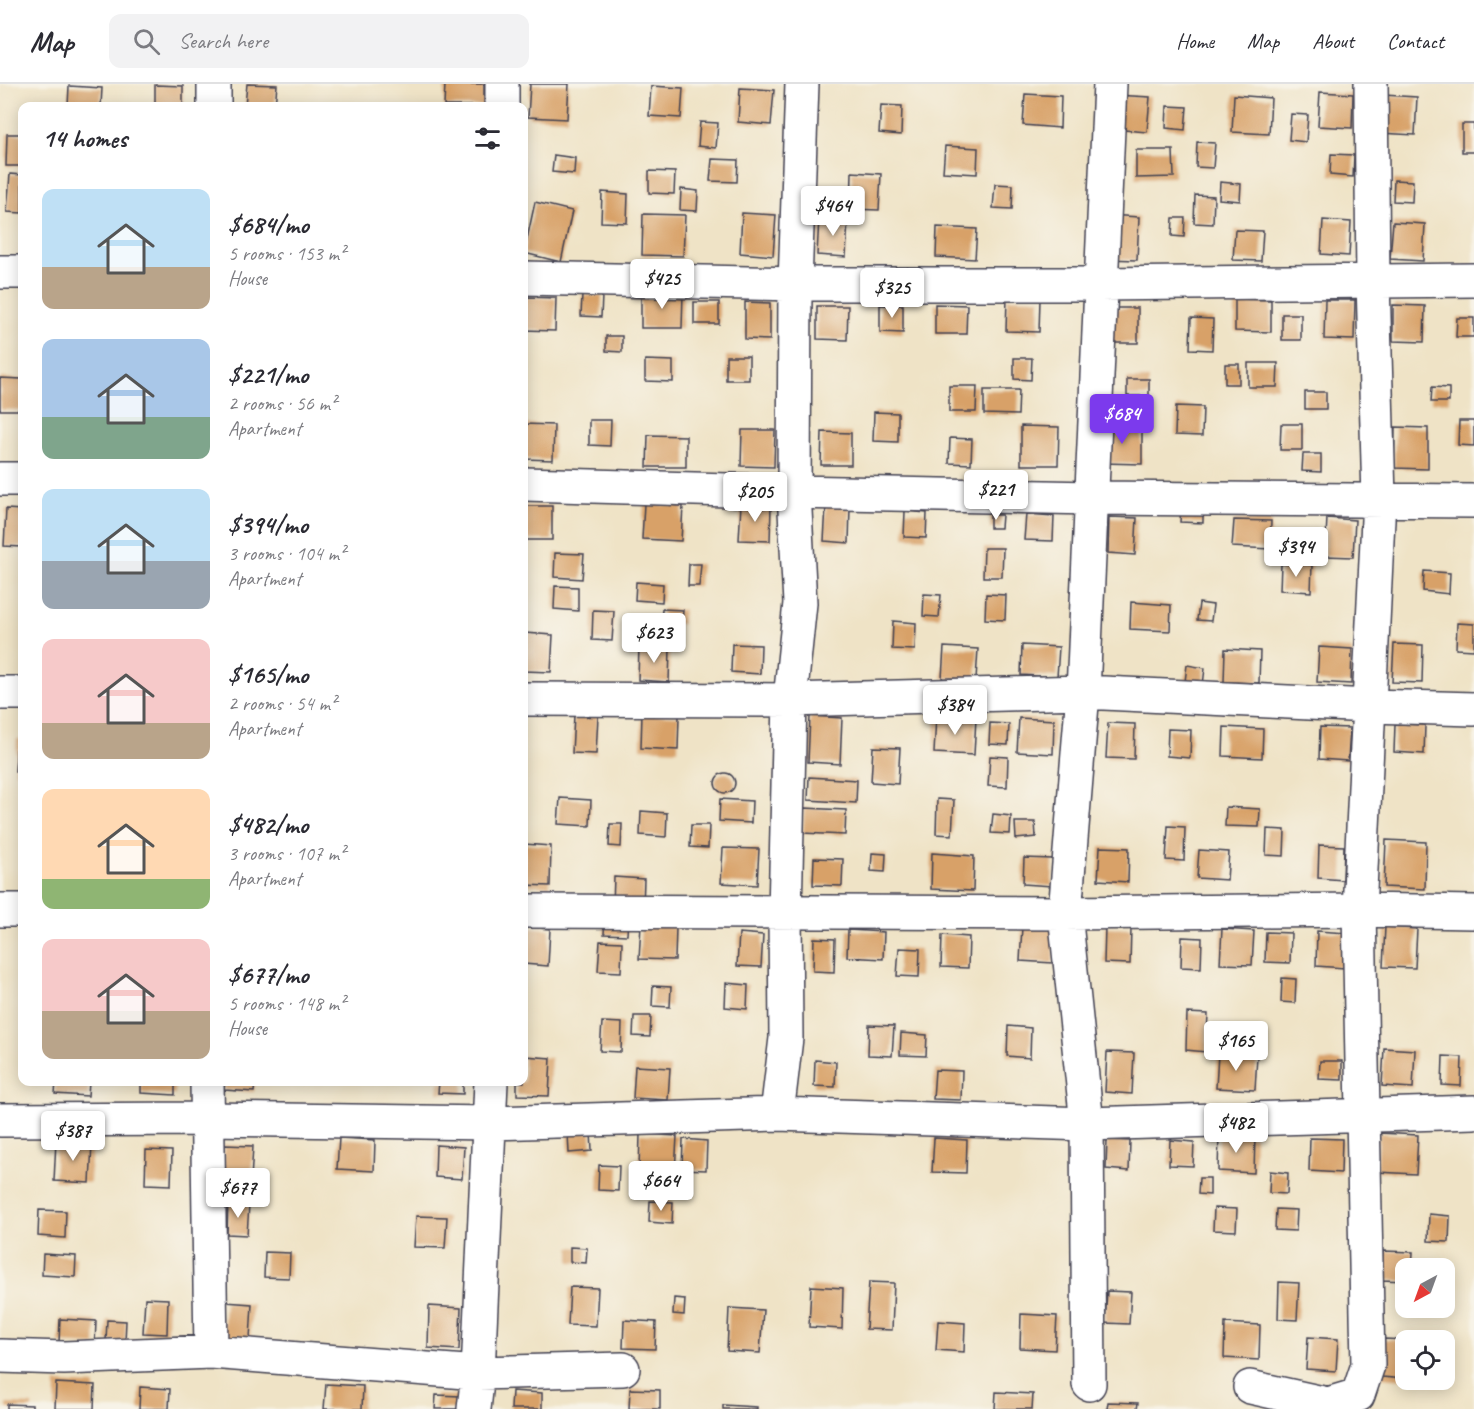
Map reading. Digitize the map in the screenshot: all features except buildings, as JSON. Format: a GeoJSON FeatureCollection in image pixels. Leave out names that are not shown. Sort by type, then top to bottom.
{"type":"FeatureCollection","features":[{"type":"Feature","properties":{"kind":"street"},"geometry":{"type":"LineString","coordinates":[[214,84],[214,102]]}},
{"type":"Feature","properties":{"kind":"street"},"geometry":{"type":"LineString","coordinates":[[502,84],[502,102]]}},
{"type":"Feature","properties":{"kind":"street"},"geometry":{"type":"LineString","coordinates":[[777,1114],[786,1038],[785,913],[790,700],[800,603],[794,492],[795,284],[802,84]]}},
{"type":"Feature","properties":{"kind":"street"},"geometry":{"type":"LineString","coordinates":[[1089,1384],[1087,1124],[1065,913],[1083,692],[1110,84]]}},
{"type":"Feature","properties":{"kind":"street"},"geometry":{"type":"LineString","coordinates":[[1250,1387],[1328,1404],[1358,1395],[1368,1365],[1359,910],[1378,499],[1371,84]]}},
{"type":"Feature","properties":{"kind":"street"},"geometry":{"type":"LineString","coordinates":[[0,272],[18,272]]}},
{"type":"Feature","properties":{"kind":"street"},"geometry":{"type":"LineString","coordinates":[[528,278],[795,284],[1474,280]]}},
{"type":"Feature","properties":{"kind":"street"},"geometry":{"type":"LineString","coordinates":[[0,479],[18,479]]}},
{"type":"Feature","properties":{"kind":"street"},"geometry":{"type":"LineString","coordinates":[[528,484],[1092,498],[1474,501]]}},
{"type":"Feature","properties":{"kind":"street"},"geometry":{"type":"LineString","coordinates":[[528,699],[790,700],[1083,692],[1370,706],[1474,708]]}},
{"type":"Feature","properties":{"kind":"street"},"geometry":{"type":"LineString","coordinates":[[0,693],[18,693]]}},
{"type":"Feature","properties":{"kind":"street"},"geometry":{"type":"LineString","coordinates":[[0,910],[18,910]]}},
{"type":"Feature","properties":{"kind":"street"},"geometry":{"type":"LineString","coordinates":[[528,911],[1065,913],[1359,910],[1474,912]]}},
{"type":"Feature","properties":{"kind":"street"},"geometry":{"type":"LineString","coordinates":[[207,1086],[211,1352]]}},
{"type":"Feature","properties":{"kind":"street"},"geometry":{"type":"LineString","coordinates":[[474,1409],[478,1373],[491,1086]]}},
{"type":"Feature","properties":{"kind":"street"},"geometry":{"type":"LineString","coordinates":[[0,1120],[208,1119],[490,1123],[777,1114],[1087,1124],[1474,1112]]}},
{"type":"Feature","properties":{"kind":"street"},"geometry":{"type":"LineString","coordinates":[[0,1356],[64,1358],[211,1352],[478,1373],[623,1369]]}}]}
